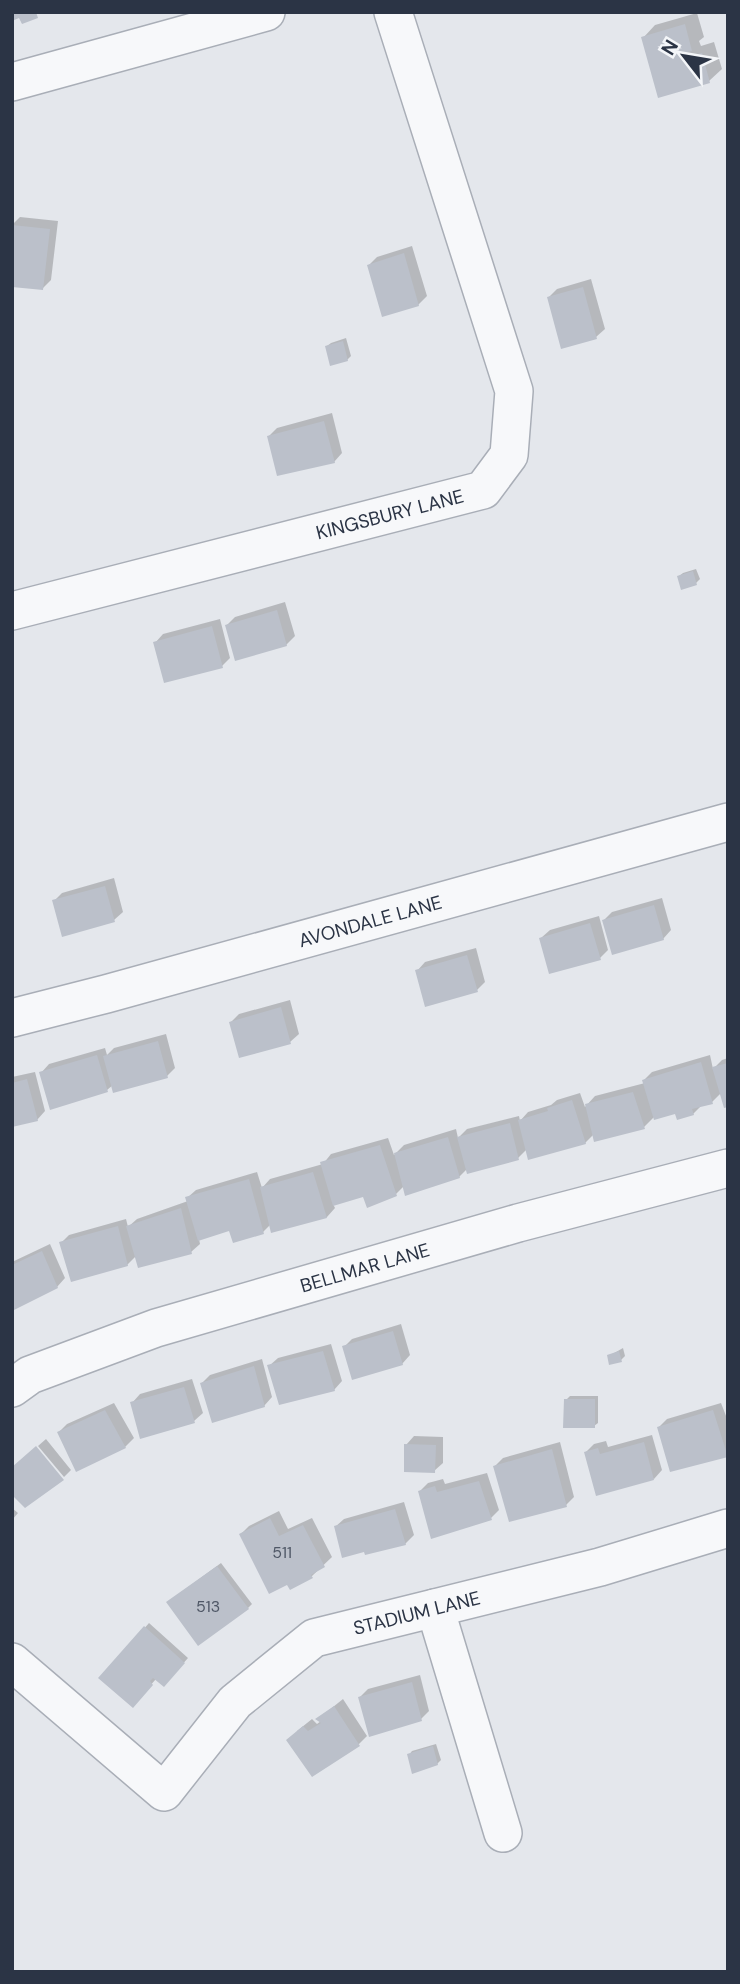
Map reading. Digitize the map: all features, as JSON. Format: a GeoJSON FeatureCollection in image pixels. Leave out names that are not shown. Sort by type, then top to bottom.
{"type":"FeatureCollection","features":[{"type":"Feature","properties":{"kind":"street","name":"KINGSBURY LANE"},"geometry":{"type":"LineString","coordinates":[[12,611],[483,490],[509,455],[514,391],[393,12]]}},
{"type":"Feature","properties":{"kind":"street"},"geometry":{"type":"LineString","coordinates":[[12,82],[257,13]]}},
{"type":"Feature","properties":{"kind":"street","name":"AVONDALE LANE"},"geometry":{"type":"LineString","coordinates":[[12,1018],[728,822]]}},
{"type":"Feature","properties":{"kind":"street","name":"BELLMAR LANE"},"geometry":{"type":"LineString","coordinates":[[12,1388],[30,1374],[156,1328],[518,1223],[728,1168]]}},
{"type":"Feature","properties":{"kind":"street","name":"STADIUM LANE"},"geometry":{"type":"LineString","coordinates":[[12,1662],[164,1792],[234,1702],[314,1638],[600,1567],[728,1528]]}},
{"type":"Feature","properties":{"kind":"street"},"geometry":{"type":"LineString","coordinates":[[435,1608],[503,1833]]}},
{"type":"Feature","properties":{"kind":"building"},"geometry":{"type":"Polygon","coordinates":[[[12,12],[36,12],[38,18],[22,24],[19,18],[12,21],[12,12]]]}},
{"type":"Feature","properties":{"kind":"building"},"geometry":{"type":"Polygon","coordinates":[[[685,24],[692,51],[687,52],[688,57],[702,53],[710,83],[658,98],[641,37],[685,24]]]}},
{"type":"Feature","properties":{"kind":"building"},"geometry":{"type":"Polygon","coordinates":[[[12,225],[50,229],[43,290],[12,287],[12,225]]]}},
{"type":"Feature","properties":{"kind":"building"},"geometry":{"type":"Polygon","coordinates":[[[404,253],[419,306],[382,317],[367,265],[404,253]]]}},
{"type":"Feature","properties":{"kind":"building"},"geometry":{"type":"Polygon","coordinates":[[[583,287],[597,339],[561,349],[547,297],[583,287]]]}},
{"type":"Feature","properties":{"kind":"building"},"geometry":{"type":"Polygon","coordinates":[[[343,341],[348,361],[330,366],[325,346],[343,341]]]}},
{"type":"Feature","properties":{"kind":"building"},"geometry":{"type":"Polygon","coordinates":[[[324,421],[335,463],[277,476],[267,436],[324,421]]]}},
{"type":"Feature","properties":{"kind":"building"},"geometry":{"type":"Polygon","coordinates":[[[693,571],[697,585],[681,590],[677,576],[693,571]]]}},
{"type":"Feature","properties":{"kind":"building"},"geometry":{"type":"Polygon","coordinates":[[[277,610],[287,646],[235,661],[225,625],[277,610]]]}},
{"type":"Feature","properties":{"kind":"building"},"geometry":{"type":"Polygon","coordinates":[[[212,626],[223,668],[164,683],[153,642],[212,626]]]}},
{"type":"Feature","properties":{"kind":"building"},"geometry":{"type":"Polygon","coordinates":[[[105,886],[115,922],[62,937],[52,900],[105,886]]]}},
{"type":"Feature","properties":{"kind":"building"},"geometry":{"type":"Polygon","coordinates":[[[654,905],[664,940],[612,955],[602,920],[654,905]]]}},
{"type":"Feature","properties":{"kind":"building"},"geometry":{"type":"Polygon","coordinates":[[[590,923],[601,960],[549,974],[539,938],[590,923]]]}},
{"type":"Feature","properties":{"kind":"building"},"geometry":{"type":"Polygon","coordinates":[[[467,955],[478,992],[425,1007],[415,970],[467,955]]]}},
{"type":"Feature","properties":{"kind":"building"},"geometry":{"type":"Polygon","coordinates":[[[281,1007],[291,1044],[239,1058],[229,1022],[281,1007]]]}},
{"type":"Feature","properties":{"kind":"building"},"geometry":{"type":"Polygon","coordinates":[[[158,1041],[168,1078],[113,1093],[103,1056],[158,1041]]]}},
{"type":"Feature","properties":{"kind":"building"},"geometry":{"type":"Polygon","coordinates":[[[97,1055],[108,1092],[50,1110],[39,1072],[97,1055]]]}},
{"type":"Feature","properties":{"kind":"building"},"geometry":{"type":"Polygon","coordinates":[[[701,1062],[713,1104],[692,1109],[694,1115],[677,1120],[675,1114],[654,1120],[642,1080],[701,1062]]]}},
{"type":"Feature","properties":{"kind":"building"},"geometry":{"type":"Polygon","coordinates":[[[728,1063],[728,1107],[724,1108],[712,1067],[728,1063]]]}},
{"type":"Feature","properties":{"kind":"building"},"geometry":{"type":"Polygon","coordinates":[[[27,1079],[38,1121],[12,1127],[12,1083],[27,1079]]]}},
{"type":"Feature","properties":{"kind":"building"},"geometry":{"type":"Polygon","coordinates":[[[633,1092],[645,1129],[594,1142],[585,1104],[633,1092]]]}},
{"type":"Feature","properties":{"kind":"building"},"geometry":{"type":"Polygon","coordinates":[[[572,1100],[586,1144],[528,1160],[518,1120],[572,1100]]]}},
{"type":"Feature","properties":{"kind":"building"},"geometry":{"type":"Polygon","coordinates":[[[510,1123],[519,1160],[467,1174],[457,1137],[510,1123]]]}},
{"type":"Feature","properties":{"kind":"building"},"geometry":{"type":"Polygon","coordinates":[[[448,1137],[460,1178],[405,1196],[394,1153],[448,1137]]]}},
{"type":"Feature","properties":{"kind":"building"},"geometry":{"type":"Polygon","coordinates":[[[380,1145],[397,1196],[367,1208],[363,1197],[333,1206],[320,1162],[380,1145]]]}},
{"type":"Feature","properties":{"kind":"building"},"geometry":{"type":"Polygon","coordinates":[[[313,1172],[327,1218],[271,1233],[260,1187],[313,1172]]]}},
{"type":"Feature","properties":{"kind":"building"},"geometry":{"type":"Polygon","coordinates":[[[249,1179],[264,1234],[233,1243],[229,1231],[198,1241],[185,1197],[249,1179]]]}},
{"type":"Feature","properties":{"kind":"building"},"geometry":{"type":"Polygon","coordinates":[[[181,1208],[192,1254],[138,1268],[126,1226],[181,1208]]]}},
{"type":"Feature","properties":{"kind":"building"},"geometry":{"type":"Polygon","coordinates":[[[118,1226],[128,1266],[71,1282],[59,1242],[118,1226]]]}},
{"type":"Feature","properties":{"kind":"building"},"geometry":{"type":"Polygon","coordinates":[[[42,1251],[58,1288],[12,1311],[12,1265],[42,1251]]]}},
{"type":"Feature","properties":{"kind":"building"},"geometry":{"type":"Polygon","coordinates":[[[393,1331],[403,1365],[352,1380],[342,1346],[393,1331]]]}},
{"type":"Feature","properties":{"kind":"building"},"geometry":{"type":"Polygon","coordinates":[[[323,1351],[335,1391],[279,1405],[267,1365],[323,1351]]]}},
{"type":"Feature","properties":{"kind":"building"},"geometry":{"type":"Polygon","coordinates":[[[619,1351],[622,1362],[609,1365],[607,1355],[619,1351]]]}},
{"type":"Feature","properties":{"kind":"building"},"geometry":{"type":"Polygon","coordinates":[[[254,1366],[265,1407],[212,1423],[200,1383],[254,1366]]]}},
{"type":"Feature","properties":{"kind":"building"},"geometry":{"type":"Polygon","coordinates":[[[184,1387],[195,1423],[140,1439],[130,1402],[184,1387]]]}},
{"type":"Feature","properties":{"kind":"building"},"geometry":{"type":"Polygon","coordinates":[[[564,1399],[595,1399],[595,1428],[563,1428],[564,1399]]]}},
{"type":"Feature","properties":{"kind":"building"},"geometry":{"type":"Polygon","coordinates":[[[105,1410],[126,1448],[76,1472],[57,1432],[105,1410]]]}},
{"type":"Feature","properties":{"kind":"building"},"geometry":{"type":"Polygon","coordinates":[[[713,1410],[728,1457],[670,1472],[657,1427],[713,1410]]]}},
{"type":"Feature","properties":{"kind":"building"},"geometry":{"type":"Polygon","coordinates":[[[644,1442],[654,1480],[596,1496],[584,1452],[598,1448],[600,1454],[644,1442]]]}},
{"type":"Feature","properties":{"kind":"building"},"geometry":{"type":"Polygon","coordinates":[[[404,1444],[436,1445],[435,1473],[404,1472],[404,1444]]]}},
{"type":"Feature","properties":{"kind":"building"},"geometry":{"type":"Polygon","coordinates":[[[36,1446],[64,1480],[25,1508],[12,1495],[12,1467],[36,1446]]]}},
{"type":"Feature","properties":{"kind":"building"},"geometry":{"type":"Polygon","coordinates":[[[552,1449],[567,1507],[509,1522],[493,1466],[552,1449]]]}},
{"type":"Feature","properties":{"kind":"building"},"geometry":{"type":"Polygon","coordinates":[[[479,1481],[492,1520],[431,1539],[418,1491],[435,1486],[437,1492],[479,1481]]]}},
{"type":"Feature","properties":{"kind":"building"},"geometry":{"type":"Polygon","coordinates":[[[395,1509],[406,1545],[342,1558],[334,1526],[395,1509]]]}},
{"type":"Feature","properties":{"kind":"building"},"geometry":{"type":"Polygon","coordinates":[[[270,1518],[279,1536],[303,1525],[325,1567],[311,1575],[313,1578],[290,1590],[287,1585],[269,1594],[239,1534],[270,1518]]]}},
{"type":"Feature","properties":{"kind":"building"},"geometry":{"type":"Polygon","coordinates":[[[217,1566],[249,1609],[198,1646],[166,1602],[217,1566]]]}},
{"type":"Feature","properties":{"kind":"building"},"geometry":{"type":"Polygon","coordinates":[[[144,1626],[185,1663],[164,1687],[153,1678],[150,1681],[153,1685],[133,1708],[98,1678],[144,1626]]]}},
{"type":"Feature","properties":{"kind":"building"},"geometry":{"type":"Polygon","coordinates":[[[412,1682],[422,1721],[369,1737],[358,1697],[412,1682]]]}},
{"type":"Feature","properties":{"kind":"building"},"geometry":{"type":"Polygon","coordinates":[[[334,1706],[360,1746],[312,1777],[286,1740],[303,1726],[308,1731],[321,1723],[315,1719],[334,1706]]]}},
{"type":"Feature","properties":{"kind":"building"},"geometry":{"type":"Polygon","coordinates":[[[433,1746],[438,1765],[412,1774],[407,1754],[433,1746]]]}}]}
